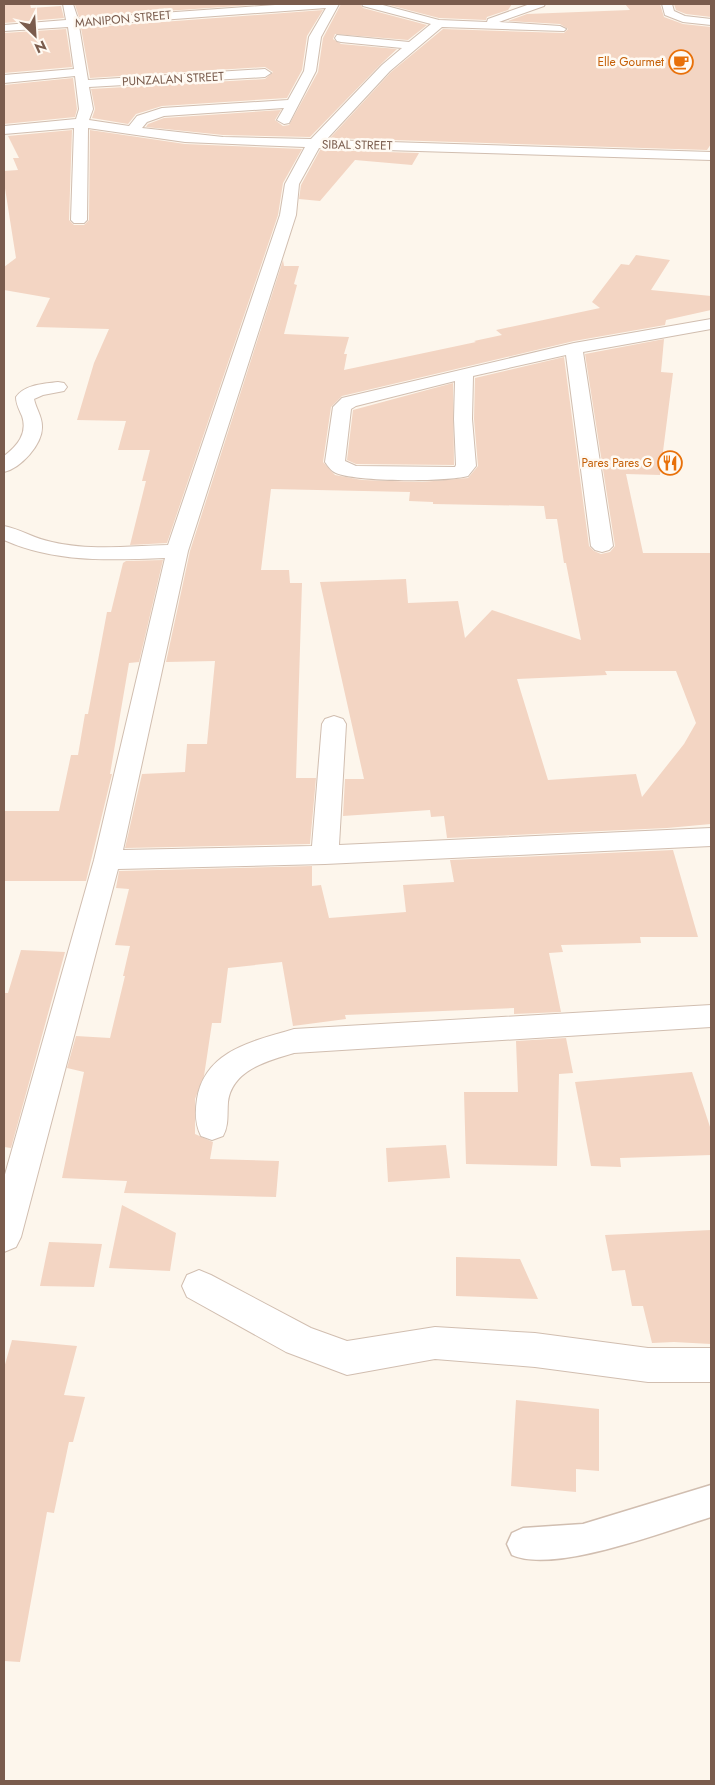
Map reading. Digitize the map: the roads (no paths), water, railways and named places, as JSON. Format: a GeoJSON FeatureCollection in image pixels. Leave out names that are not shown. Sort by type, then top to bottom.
{"type":"FeatureCollection","features":[{"type":"Feature","properties":{"kind":"street"},"geometry":{"type":"LineString","coordinates":[[68,4],[73,24],[86,109],[81,123],[79,220]]}},
{"type":"Feature","properties":{"kind":"street"},"geometry":{"type":"LineString","coordinates":[[156,4],[160,16]]}},
{"type":"Feature","properties":{"kind":"street"},"geometry":{"type":"LineString","coordinates":[[271,143],[312,64],[315,36],[333,4]]}},
{"type":"Feature","properties":{"kind":"street","name":"MANIPON STREET"},"geometry":{"type":"LineString","coordinates":[[4,28],[333,4]]}},
{"type":"Feature","properties":{"kind":"street"},"geometry":{"type":"LineString","coordinates":[[352,4],[367,4],[439,23],[560,29]]}},
{"type":"Feature","properties":{"kind":"street"},"geometry":{"type":"LineString","coordinates":[[481,24],[540,4]]}},
{"type":"Feature","properties":{"kind":"street"},"geometry":{"type":"LineString","coordinates":[[667,4],[669,12],[674,16],[711,22]]}},
{"type":"Feature","properties":{"kind":"street"},"geometry":{"type":"LineString","coordinates":[[4,1237],[107,860],[177,551],[288,215],[292,184],[314,144],[386,68],[439,23]]}},
{"type":"Feature","properties":{"kind":"street"},"geometry":{"type":"LineString","coordinates":[[341,38],[412,46]]}},
{"type":"Feature","properties":{"kind":"street","name":"PUNZALAN STREET"},"geometry":{"type":"LineString","coordinates":[[4,78],[265,73]]}},
{"type":"Feature","properties":{"kind":"street"},"geometry":{"type":"LineString","coordinates":[[132,131],[142,118],[162,112],[292,104]]}},
{"type":"Feature","properties":{"kind":"street","name":"SIBAL STREET"},"geometry":{"type":"LineString","coordinates":[[4,130],[81,123],[185,138],[271,143],[536,149],[711,156]]}},
{"type":"Feature","properties":{"kind":"street"},"geometry":{"type":"LineString","coordinates":[[464,373],[463,419],[466,466],[461,472],[449,474],[355,472],[341,468],[334,462],[342,407],[349,402],[464,373],[574,348],[711,324]]}},
{"type":"Feature","properties":{"kind":"street"},"geometry":{"type":"LineString","coordinates":[[574,348],[602,546]]}},
{"type":"Feature","properties":{"kind":"street"},"geometry":{"type":"LineString","coordinates":[[4,466],[23,450],[32,438],[34,428],[25,407],[26,397],[38,390],[58,387]]}},
{"type":"Feature","properties":{"kind":"street"},"geometry":{"type":"LineString","coordinates":[[4,532],[37,545],[58,550],[87,552],[177,551]]}},
{"type":"Feature","properties":{"kind":"street"},"geometry":{"type":"LineString","coordinates":[[325,855],[334,724]]}},
{"type":"Feature","properties":{"kind":"street"},"geometry":{"type":"LineString","coordinates":[[107,860],[325,855],[711,838]]}},
{"type":"Feature","properties":{"kind":"street"},"geometry":{"type":"LineString","coordinates":[[212,1127],[212,1104],[216,1085],[235,1063],[255,1052],[294,1041],[711,1016]]}},
{"type":"Feature","properties":{"kind":"street"},"geometry":{"type":"LineString","coordinates":[[199,1286],[299,1340],[347,1358],[435,1343],[535,1350],[648,1365],[711,1364]]}},
{"type":"Feature","properties":{"kind":"lane"},"geometry":{"type":"LineString","coordinates":[[523,1544],[583,1540],[711,1501]]}},
{"type":"Feature","properties":{"kind":"place","name":"Elle Gourmet"},"geometry":{"type":"Point","coordinates":[681,62]}},
{"type":"Feature","properties":{"kind":"place","name":"Pares Pares G"},"geometry":{"type":"Point","coordinates":[670,463]}}]}
